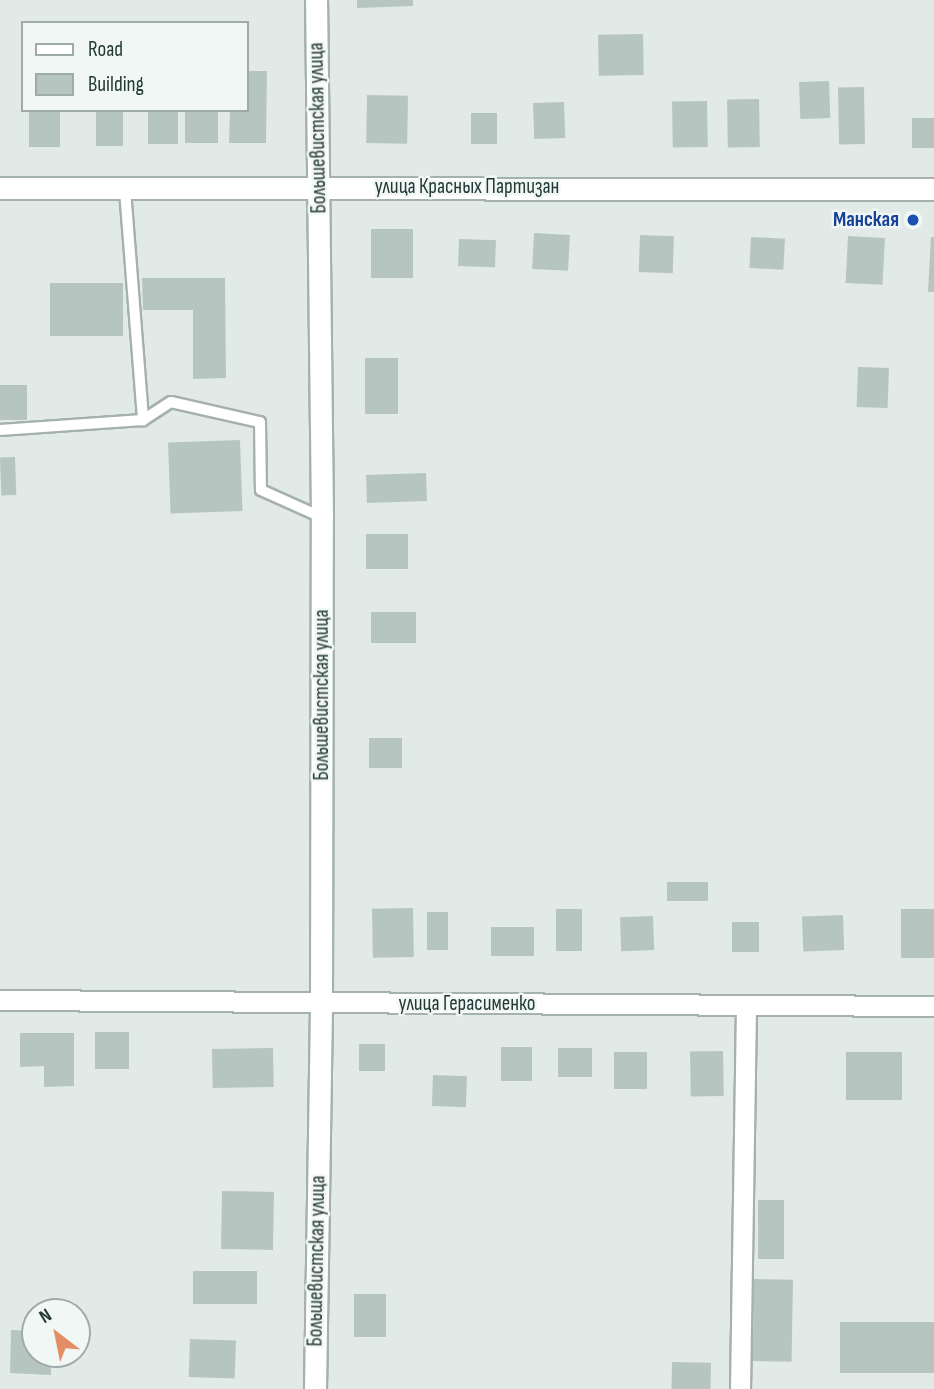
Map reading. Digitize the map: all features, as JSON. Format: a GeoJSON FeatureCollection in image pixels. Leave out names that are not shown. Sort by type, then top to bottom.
{"type":"FeatureCollection","features":[{"type":"Feature","properties":{"kind":"main road","name":"Большевистская улица"},"geometry":{"type":"LineString","coordinates":[[316,0],[322,517],[321,1003],[316,1389]]}},
{"type":"Feature","properties":{"kind":"main road","name":"улица Красных Партизан"},"geometry":{"type":"LineString","coordinates":[[0,188],[934,188]]}},
{"type":"Feature","properties":{"kind":"street","name":"улица Герасименко"},"geometry":{"type":"LineString","coordinates":[[0,1000],[934,1006]]}},
{"type":"Feature","properties":{"kind":"street"},"geometry":{"type":"LineString","coordinates":[[740,1389],[746,1006]]}},
{"type":"Feature","properties":{"kind":"lane"},"geometry":{"type":"LineString","coordinates":[[125,190],[143,420]]}},
{"type":"Feature","properties":{"kind":"lane"},"geometry":{"type":"LineString","coordinates":[[0,430],[143,420],[171,402],[260,422],[261,490],[322,517]]}},
{"type":"Feature","properties":{"kind":"building"},"geometry":{"type":"Polygon","coordinates":[[[357,0],[413,0],[413,6],[357,8],[357,0]]]}},
{"type":"Feature","properties":{"kind":"building"},"geometry":{"type":"Polygon","coordinates":[[[643,34],[644,75],[599,76],[598,35],[643,34]]]}},
{"type":"Feature","properties":{"kind":"building"},"geometry":{"type":"Polygon","coordinates":[[[248,71],[267,71],[266,143],[229,143],[230,112],[248,112],[248,71]]]}},
{"type":"Feature","properties":{"kind":"building"},"geometry":{"type":"Polygon","coordinates":[[[829,81],[830,118],[800,119],[799,82],[829,81]]]}},
{"type":"Feature","properties":{"kind":"building"},"geometry":{"type":"Polygon","coordinates":[[[838,87],[864,87],[865,144],[839,144],[838,87]]]}},
{"type":"Feature","properties":{"kind":"building"},"geometry":{"type":"Polygon","coordinates":[[[367,95],[408,96],[407,144],[366,143],[367,95]]]}},
{"type":"Feature","properties":{"kind":"building"},"geometry":{"type":"Polygon","coordinates":[[[759,99],[760,147],[728,148],[727,100],[759,99]]]}},
{"type":"Feature","properties":{"kind":"building"},"geometry":{"type":"Polygon","coordinates":[[[707,101],[708,147],[673,148],[672,102],[707,101]]]}},
{"type":"Feature","properties":{"kind":"building"},"geometry":{"type":"Polygon","coordinates":[[[564,102],[565,138],[534,139],[533,103],[564,102]]]}},
{"type":"Feature","properties":{"kind":"building"},"geometry":{"type":"Polygon","coordinates":[[[29,112],[60,112],[60,147],[29,147],[29,112]]]}},
{"type":"Feature","properties":{"kind":"building"},"geometry":{"type":"Polygon","coordinates":[[[96,112],[123,112],[123,146],[96,146],[96,112]]]}},
{"type":"Feature","properties":{"kind":"building"},"geometry":{"type":"Polygon","coordinates":[[[148,112],[178,112],[178,144],[148,144],[148,112]]]}},
{"type":"Feature","properties":{"kind":"building"},"geometry":{"type":"Polygon","coordinates":[[[185,112],[218,112],[218,143],[185,143],[185,112]]]}},
{"type":"Feature","properties":{"kind":"building"},"geometry":{"type":"Polygon","coordinates":[[[471,113],[497,113],[497,144],[471,144],[471,113]]]}},
{"type":"Feature","properties":{"kind":"building"},"geometry":{"type":"Polygon","coordinates":[[[912,118],[934,118],[934,148],[912,148],[912,118]]]}},
{"type":"Feature","properties":{"kind":"building"},"geometry":{"type":"Polygon","coordinates":[[[371,229],[413,229],[413,278],[371,278],[371,229]]]}},
{"type":"Feature","properties":{"kind":"building"},"geometry":{"type":"Polygon","coordinates":[[[534,233],[570,235],[568,271],[532,269],[534,233]]]}},
{"type":"Feature","properties":{"kind":"building"},"geometry":{"type":"Polygon","coordinates":[[[640,235],[674,236],[673,273],[639,272],[640,235]]]}},
{"type":"Feature","properties":{"kind":"building"},"geometry":{"type":"Polygon","coordinates":[[[848,236],[885,238],[882,285],[846,283],[848,236]]]}},
{"type":"Feature","properties":{"kind":"building"},"geometry":{"type":"Polygon","coordinates":[[[751,237],[785,239],[783,270],[749,268],[751,237]]]}},
{"type":"Feature","properties":{"kind":"building"},"geometry":{"type":"Polygon","coordinates":[[[931,237],[934,237],[934,292],[928,292],[931,237]]]}},
{"type":"Feature","properties":{"kind":"building"},"geometry":{"type":"Polygon","coordinates":[[[459,239],[496,240],[495,267],[458,266],[459,239]]]}},
{"type":"Feature","properties":{"kind":"building"},"geometry":{"type":"Polygon","coordinates":[[[142,278],[225,278],[226,378],[193,379],[193,310],[143,310],[142,278]]]}},
{"type":"Feature","properties":{"kind":"building"},"geometry":{"type":"Polygon","coordinates":[[[50,283],[123,283],[123,336],[50,336],[50,283]]]}},
{"type":"Feature","properties":{"kind":"building"},"geometry":{"type":"Polygon","coordinates":[[[365,358],[398,358],[398,414],[365,414],[365,358]]]}},
{"type":"Feature","properties":{"kind":"building"},"geometry":{"type":"Polygon","coordinates":[[[858,367],[889,368],[888,408],[857,407],[858,367]]]}},
{"type":"Feature","properties":{"kind":"building"},"geometry":{"type":"Polygon","coordinates":[[[0,385],[27,385],[27,420],[0,420],[0,385]]]}},
{"type":"Feature","properties":{"kind":"building"},"geometry":{"type":"Polygon","coordinates":[[[240,440],[242,511],[171,513],[168,443],[240,440]]]}},
{"type":"Feature","properties":{"kind":"building"},"geometry":{"type":"Polygon","coordinates":[[[15,457],[16,495],[1,496],[0,458],[15,457]]]}},
{"type":"Feature","properties":{"kind":"building"},"geometry":{"type":"Polygon","coordinates":[[[426,473],[427,501],[367,503],[366,475],[426,473]]]}},
{"type":"Feature","properties":{"kind":"building"},"geometry":{"type":"Polygon","coordinates":[[[366,534],[408,534],[408,569],[366,569],[366,534]]]}},
{"type":"Feature","properties":{"kind":"building"},"geometry":{"type":"Polygon","coordinates":[[[371,612],[416,612],[416,643],[371,643],[371,612]]]}},
{"type":"Feature","properties":{"kind":"building"},"geometry":{"type":"Polygon","coordinates":[[[369,738],[402,738],[402,768],[369,768],[369,738]]]}},
{"type":"Feature","properties":{"kind":"building"},"geometry":{"type":"Polygon","coordinates":[[[667,882],[708,882],[708,901],[667,901],[667,882]]]}},
{"type":"Feature","properties":{"kind":"building"},"geometry":{"type":"Polygon","coordinates":[[[413,908],[414,957],[373,958],[372,909],[413,908]]]}},
{"type":"Feature","properties":{"kind":"building"},"geometry":{"type":"Polygon","coordinates":[[[556,909],[582,909],[582,951],[556,951],[556,909]]]}},
{"type":"Feature","properties":{"kind":"building"},"geometry":{"type":"Polygon","coordinates":[[[901,909],[934,909],[934,958],[901,958],[901,909]]]}},
{"type":"Feature","properties":{"kind":"building"},"geometry":{"type":"Polygon","coordinates":[[[427,912],[448,912],[448,950],[427,950],[427,912]]]}},
{"type":"Feature","properties":{"kind":"building"},"geometry":{"type":"Polygon","coordinates":[[[843,915],[844,950],[803,951],[802,916],[843,915]]]}},
{"type":"Feature","properties":{"kind":"building"},"geometry":{"type":"Polygon","coordinates":[[[653,916],[654,950],[621,951],[620,917],[653,916]]]}},
{"type":"Feature","properties":{"kind":"building"},"geometry":{"type":"Polygon","coordinates":[[[732,922],[759,922],[759,952],[732,952],[732,922]]]}},
{"type":"Feature","properties":{"kind":"building"},"geometry":{"type":"Polygon","coordinates":[[[491,927],[534,927],[534,956],[491,956],[491,927]]]}},
{"type":"Feature","properties":{"kind":"building"},"geometry":{"type":"Polygon","coordinates":[[[95,1032],[129,1032],[129,1069],[95,1069],[95,1032]]]}},
{"type":"Feature","properties":{"kind":"building"},"geometry":{"type":"Polygon","coordinates":[[[20,1033],[74,1033],[74,1086],[44,1087],[44,1066],[20,1067],[20,1033]]]}},
{"type":"Feature","properties":{"kind":"building"},"geometry":{"type":"Polygon","coordinates":[[[359,1044],[385,1044],[385,1071],[359,1071],[359,1044]]]}},
{"type":"Feature","properties":{"kind":"building"},"geometry":{"type":"Polygon","coordinates":[[[501,1047],[532,1047],[532,1081],[501,1081],[501,1047]]]}},
{"type":"Feature","properties":{"kind":"building"},"geometry":{"type":"Polygon","coordinates":[[[273,1048],[274,1087],[213,1088],[212,1049],[273,1048]]]}},
{"type":"Feature","properties":{"kind":"building"},"geometry":{"type":"Polygon","coordinates":[[[558,1048],[592,1048],[592,1077],[558,1077],[558,1048]]]}},
{"type":"Feature","properties":{"kind":"building"},"geometry":{"type":"Polygon","coordinates":[[[723,1051],[724,1096],[691,1097],[690,1052],[723,1051]]]}},
{"type":"Feature","properties":{"kind":"building"},"geometry":{"type":"Polygon","coordinates":[[[614,1052],[647,1052],[647,1089],[614,1089],[614,1052]]]}},
{"type":"Feature","properties":{"kind":"building"},"geometry":{"type":"Polygon","coordinates":[[[846,1052],[902,1052],[902,1100],[846,1100],[846,1052]]]}},
{"type":"Feature","properties":{"kind":"building"},"geometry":{"type":"Polygon","coordinates":[[[433,1075],[467,1076],[466,1107],[432,1106],[433,1075]]]}},
{"type":"Feature","properties":{"kind":"building"},"geometry":{"type":"Polygon","coordinates":[[[222,1191],[274,1192],[273,1250],[221,1249],[222,1191]]]}},
{"type":"Feature","properties":{"kind":"building"},"geometry":{"type":"Polygon","coordinates":[[[758,1200],[784,1200],[784,1259],[758,1259],[758,1200]]]}},
{"type":"Feature","properties":{"kind":"building"},"geometry":{"type":"Polygon","coordinates":[[[193,1271],[257,1271],[257,1304],[193,1304],[193,1271]]]}},
{"type":"Feature","properties":{"kind":"building"},"geometry":{"type":"Polygon","coordinates":[[[754,1279],[793,1280],[792,1362],[753,1361],[754,1279]]]}},
{"type":"Feature","properties":{"kind":"building"},"geometry":{"type":"Polygon","coordinates":[[[354,1294],[386,1294],[386,1337],[354,1337],[354,1294]]]}},
{"type":"Feature","properties":{"kind":"building"},"geometry":{"type":"Polygon","coordinates":[[[840,1322],[934,1322],[934,1373],[840,1373],[840,1322]]]}},
{"type":"Feature","properties":{"kind":"building"},"geometry":{"type":"Polygon","coordinates":[[[11,1330],[21,1330],[21,1368],[51,1368],[51,1375],[10,1373],[11,1330]]]}},
{"type":"Feature","properties":{"kind":"building"},"geometry":{"type":"Polygon","coordinates":[[[190,1339],[236,1341],[235,1379],[189,1377],[190,1339]]]}},
{"type":"Feature","properties":{"kind":"building"},"geometry":{"type":"Polygon","coordinates":[[[672,1362],[711,1363],[711,1389],[672,1389],[672,1362]]]}},
{"type":"Feature","properties":{"kind":"place","name":"Манская"},"geometry":{"type":"Point","coordinates":[913,220]}}]}
